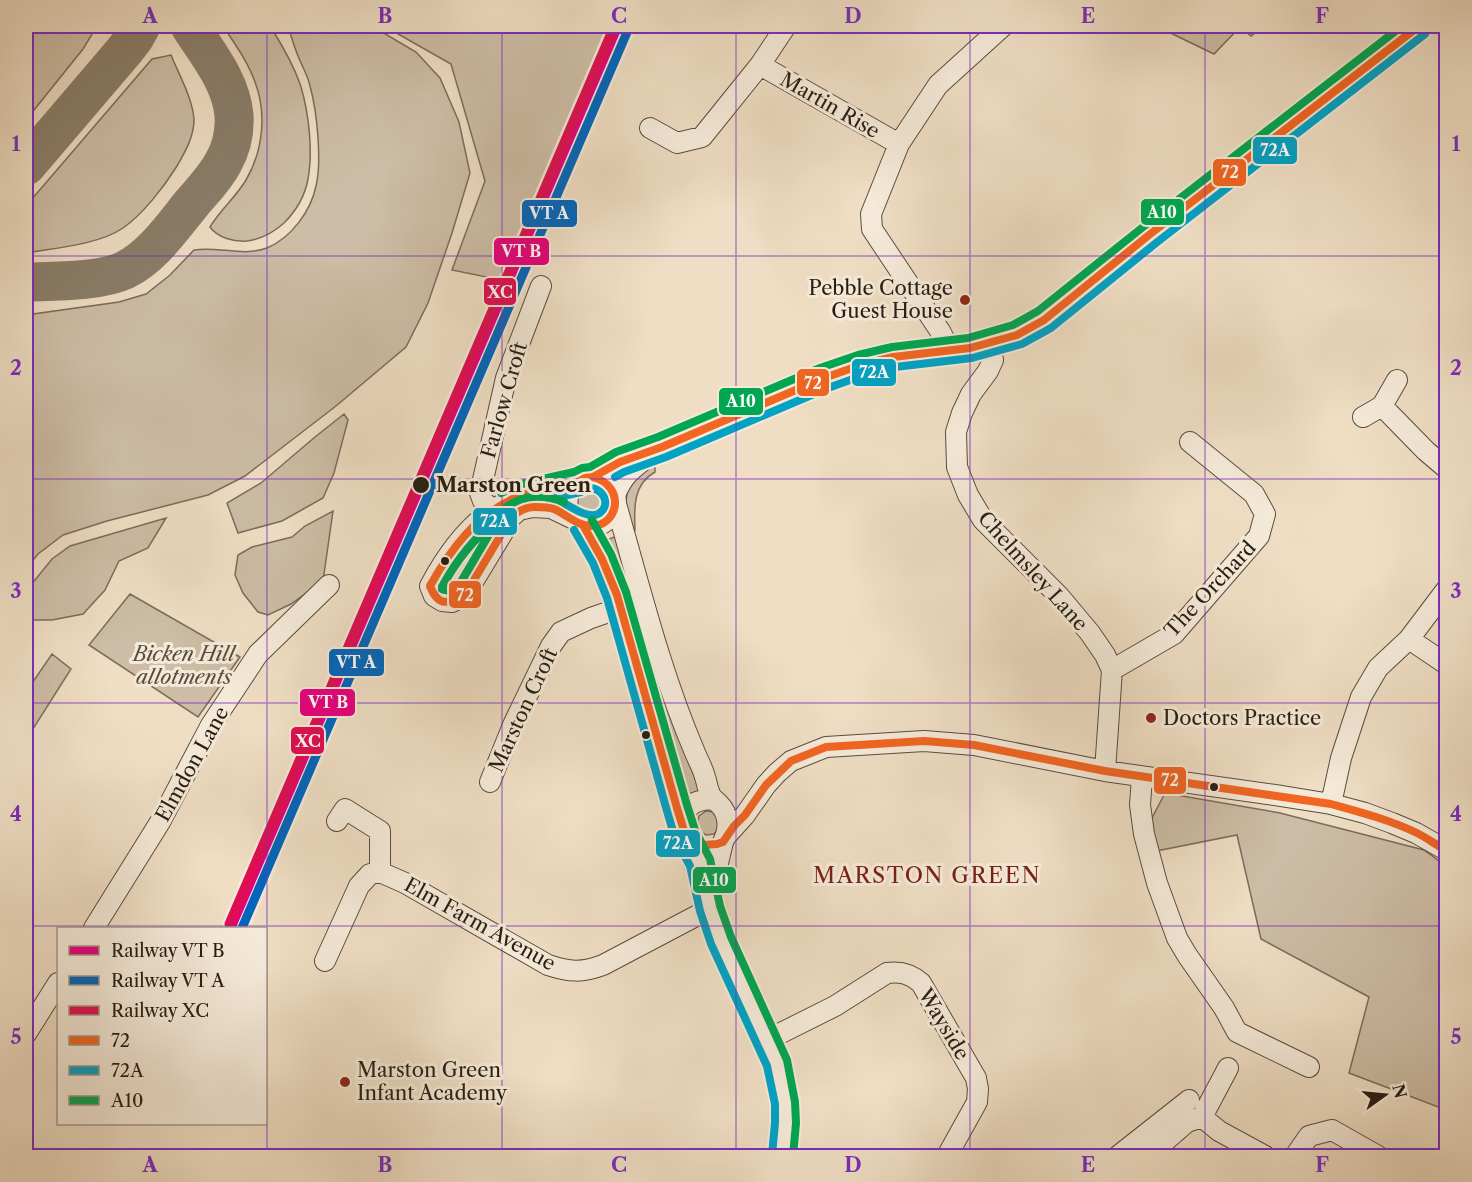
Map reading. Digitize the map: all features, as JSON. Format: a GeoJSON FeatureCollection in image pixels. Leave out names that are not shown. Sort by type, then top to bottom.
{"type":"FeatureCollection","features":[{"type":"Feature","properties":{"kind":"street"},"geometry":{"type":"LineString","coordinates":[[650,128],[677,143],[702,137],[760,65],[786,26]]}},
{"type":"Feature","properties":{"kind":"street"},"geometry":{"type":"LineString","coordinates":[[662,447],[636,465],[621,481],[614,512],[607,521],[594,526],[579,522],[551,508],[532,507],[519,510],[510,518],[465,595],[452,602],[442,601],[434,596],[430,586],[462,537],[505,503],[528,494],[585,479],[620,462],[861,365],[893,357],[970,348],[1017,335],[1044,320],[1149,235],[1419,26]]}},
{"type":"Feature","properties":{"kind":"street"},"geometry":{"type":"LineString","coordinates":[[951,350],[872,229],[871,214],[900,144],[938,85],[999,27]]}},
{"type":"Feature","properties":{"kind":"street","name":"Martin Rise"},"geometry":{"type":"LineString","coordinates":[[760,65],[900,144]]}},
{"type":"Feature","properties":{"kind":"street","name":"Farlow Croft"},"geometry":{"type":"LineString","coordinates":[[493,511],[483,501],[480,493],[506,378],[541,286]]}},
{"type":"Feature","properties":{"kind":"street","name":"Chelmsley Lane"},"geometry":{"type":"LineString","coordinates":[[990,343],[993,360],[971,394],[956,432],[957,467],[968,495],[983,520],[1059,596],[1090,633],[1112,670]]}},
{"type":"Feature","properties":{"kind":"street"},"geometry":{"type":"LineString","coordinates":[[1363,417],[1382,406],[1397,380]]}},
{"type":"Feature","properties":{"kind":"street"},"geometry":{"type":"LineString","coordinates":[[1382,406],[1446,468]]}},
{"type":"Feature","properties":{"kind":"street","name":"The Orchard"},"geometry":{"type":"LineString","coordinates":[[1112,670],[1174,634],[1260,536],[1265,514],[1254,494],[1190,442]]}},
{"type":"Feature","properties":{"kind":"street"},"geometry":{"type":"LineString","coordinates":[[711,909],[714,880],[728,825],[723,810],[709,793],[705,776],[682,723],[650,628],[616,499],[609,484],[603,480],[585,479],[569,492],[568,508],[595,543],[610,579],[685,832],[700,862],[711,909],[721,941],[777,1064],[785,1103],[786,1123],[782,1156]]}},
{"type":"Feature","properties":{"kind":"street","name":"Elmdon Lane"},"geometry":{"type":"LineString","coordinates":[[95,927],[160,822],[212,725],[258,654],[329,585]]}},
{"type":"Feature","properties":{"kind":"street"},"geometry":{"type":"LineString","coordinates":[[1331,804],[1341,758],[1361,696],[1378,668],[1409,639],[1446,590]]}},
{"type":"Feature","properties":{"kind":"street","name":"Marston Croft"},"geometry":{"type":"LineString","coordinates":[[490,782],[513,725],[551,646],[561,632],[620,608]]}},
{"type":"Feature","properties":{"kind":"street"},"geometry":{"type":"LineString","coordinates":[[1409,639],[1446,664]]}},
{"type":"Feature","properties":{"kind":"street"},"geometry":{"type":"LineString","coordinates":[[1105,771],[1112,670]]}},
{"type":"Feature","properties":{"kind":"street"},"geometry":{"type":"LineString","coordinates":[[685,832],[703,845],[717,844],[725,839],[766,785],[791,760],[826,747],[924,741],[974,745],[1105,771],[1331,804],[1392,823],[1446,850]]}},
{"type":"Feature","properties":{"kind":"street"},"geometry":{"type":"LineString","coordinates":[[1142,777],[1140,805],[1144,834],[1157,883],[1182,947],[1224,1008],[1233,1039],[1309,1067]]}},
{"type":"Feature","properties":{"kind":"street"},"geometry":{"type":"LineString","coordinates":[[685,832],[684,816],[688,807],[700,800],[735,804],[745,801],[766,785]]}},
{"type":"Feature","properties":{"kind":"street","name":"Elm Farm Avenue"},"geometry":{"type":"LineString","coordinates":[[337,821],[345,809],[380,831],[380,872]]}},
{"type":"Feature","properties":{"kind":"street","name":"Elm Farm Avenue"},"geometry":{"type":"LineString","coordinates":[[325,961],[346,937],[359,886],[370,874],[380,872],[405,883],[548,965],[573,972],[591,970],[603,965],[711,909]]}},
{"type":"Feature","properties":{"kind":"street","name":"Wayside"},"geometry":{"type":"LineString","coordinates":[[767,1040],[835,1006],[887,973],[907,973],[914,977],[921,983],[976,1078],[977,1102],[947,1156]]}},
{"type":"Feature","properties":{"kind":"street"},"geometry":{"type":"LineString","coordinates":[[26,1034],[57,985]]}},
{"type":"Feature","properties":{"kind":"street"},"geometry":{"type":"LineString","coordinates":[[1148,1156],[1187,1122],[1202,1117],[1228,1068]]}},
{"type":"Feature","properties":{"kind":"street"},"geometry":{"type":"LineString","coordinates":[[1118,1156],[1188,1100]]}},
{"type":"Feature","properties":{"kind":"street"},"geometry":{"type":"LineString","coordinates":[[1202,1117],[1219,1131],[1265,1156]]}},
{"type":"Feature","properties":{"kind":"street"},"geometry":{"type":"LineString","coordinates":[[1295,1156],[1309,1136],[1332,1130],[1378,1156]]}},
{"type":"Feature","properties":{"kind":"green space"},"geometry":{"type":"Polygon","coordinates":[[[26,26],[97,26],[83,49],[26,120],[26,26]]]}},
{"type":"Feature","properties":{"kind":"green space"},"geometry":{"type":"Polygon","coordinates":[[[223,26],[270,26],[298,79],[308,121],[309,168],[307,185],[299,203],[280,227],[262,237],[247,241],[227,238],[217,234],[210,227],[238,192],[252,169],[259,144],[262,119],[255,82],[245,60],[223,26]]]}},
{"type":"Feature","properties":{"kind":"green space"},"geometry":{"type":"Polygon","coordinates":[[[288,26],[372,26],[416,52],[440,78],[459,122],[470,173],[428,303],[406,347],[336,406],[245,476],[208,495],[63,535],[38,554],[26,569],[26,315],[119,302],[146,294],[170,275],[194,250],[258,251],[276,243],[292,231],[310,205],[318,176],[319,150],[313,96],[288,26]]]}},
{"type":"Feature","properties":{"kind":"green space"},"geometry":{"type":"Polygon","coordinates":[[[384,26],[608,26],[527,228],[501,280],[452,270],[485,181],[451,64],[384,26]]]}},
{"type":"Feature","properties":{"kind":"green space"},"geometry":{"type":"Polygon","coordinates":[[[1156,26],[1264,26],[1251,36],[1240,27],[1214,54],[1156,26]]]}},
{"type":"Feature","properties":{"kind":"green space"},"geometry":{"type":"Polygon","coordinates":[[[171,55],[188,94],[194,119],[188,144],[166,183],[138,215],[113,234],[76,245],[26,253],[26,206],[152,59],[171,55]]]}},
{"type":"Feature","properties":{"kind":"green space"},"geometry":{"type":"Polygon","coordinates":[[[344,414],[348,420],[334,473],[323,498],[282,521],[238,533],[227,503],[261,483],[344,414]]]}},
{"type":"Feature","properties":{"kind":"green space"},"geometry":{"type":"Polygon","coordinates":[[[652,465],[655,467],[655,472],[642,483],[636,497],[634,533],[627,511],[627,495],[634,481],[652,465]]]}},
{"type":"Feature","properties":{"kind":"green space"},"geometry":{"type":"Polygon","coordinates":[[[590,486],[604,492],[608,507],[597,519],[581,515],[576,506],[579,493],[590,486]]]}},
{"type":"Feature","properties":{"kind":"green space"},"geometry":{"type":"Polygon","coordinates":[[[333,511],[323,581],[291,604],[268,615],[258,612],[243,593],[235,575],[238,555],[252,547],[292,537],[305,526],[333,511]]]}},
{"type":"Feature","properties":{"kind":"green space"},"geometry":{"type":"Polygon","coordinates":[[[166,518],[148,548],[119,561],[105,590],[83,614],[52,620],[30,620],[26,614],[26,591],[52,559],[70,546],[166,518]]]}},
{"type":"Feature","properties":{"kind":"green space"},"geometry":{"type":"Polygon","coordinates":[[[617,536],[704,791],[686,801],[632,630],[615,564],[604,541],[617,536]]]}},
{"type":"Feature","properties":{"kind":"green space","name":"Bicken Hill allotments"},"geometry":{"type":"Polygon","coordinates":[[[130,594],[240,657],[198,717],[89,645],[130,594]]]}},
{"type":"Feature","properties":{"kind":"green space"},"geometry":{"type":"Polygon","coordinates":[[[52,654],[71,669],[26,740],[26,692],[52,654]]]}},
{"type":"Feature","properties":{"kind":"green space"},"geometry":{"type":"Polygon","coordinates":[[[1165,793],[1280,813],[1424,850],[1446,866],[1446,1110],[1349,1073],[1369,997],[1261,939],[1237,835],[1156,851],[1152,818],[1165,793]]]}},
{"type":"Feature","properties":{"kind":"green space"},"geometry":{"type":"Polygon","coordinates":[[[706,811],[714,812],[721,820],[714,834],[706,835],[696,827],[699,816],[706,811]]]}},
{"type":"Feature","properties":{"kind":"green space"},"geometry":{"type":"Polygon","coordinates":[[[674,813],[693,855],[698,897],[693,894],[669,816],[674,813]]]}},
{"type":"Feature","properties":{"kind":"taxiway"},"geometry":{"type":"LineString","coordinates":[[26,166],[125,50],[141,26]]}},
{"type":"Feature","properties":{"kind":"taxiway"},"geometry":{"type":"LineString","coordinates":[[26,282],[90,279],[125,270],[145,257],[162,240],[220,168],[233,134],[232,103],[223,79],[190,26]]}},
{"type":"Feature","properties":{"kind":"transit line"},"geometry":{"type":"LineString","coordinates":[[231,927],[618,26]]}},
{"type":"Feature","properties":{"kind":"transit line","name":"A10"},"geometry":{"type":"LineString","coordinates":[[501,493],[525,483],[590,467],[616,452],[658,437],[820,368],[858,355],[892,347],[968,338],[1013,325],[1038,311],[1402,26]]}},
{"type":"Feature","properties":{"kind":"transit line","name":"72"},"geometry":{"type":"LineString","coordinates":[[593,477],[620,462],[861,365],[893,357],[970,348],[1017,335],[1044,320],[1149,235],[1419,26]]}},
{"type":"Feature","properties":{"kind":"transit line"},"geometry":{"type":"LineString","coordinates":[[242,927],[628,30]]}},
{"type":"Feature","properties":{"kind":"transit line","name":"72A"},"geometry":{"type":"LineString","coordinates":[[615,477],[864,375],[895,367],[972,358],[1022,344],[1051,328],[1156,243],[1425,34]]}},
{"type":"Feature","properties":{"kind":"transit line","name":"72"},"geometry":{"type":"LineString","coordinates":[[593,477],[611,488],[614,496],[615,505],[608,520],[591,526],[576,522],[552,508],[531,507],[522,510],[511,518],[465,595],[449,602],[436,598],[430,586],[438,573],[465,535],[488,514],[523,495],[593,477]]}},
{"type":"Feature","properties":{"kind":"transit line","name":"72A"},"geometry":{"type":"LineString","coordinates":[[588,488],[598,491],[604,498],[605,506],[598,514],[582,513],[554,498],[581,492],[588,488]]}},
{"type":"Feature","properties":{"kind":"transit line","name":"A10"},"geometry":{"type":"LineString","coordinates":[[503,510],[517,501],[532,497],[564,502]]}},
{"type":"Feature","properties":{"kind":"transit line","name":"72A"},"geometry":{"type":"LineString","coordinates":[[498,519],[458,587],[450,591],[442,589],[466,550],[498,519]]}},
{"type":"Feature","properties":{"kind":"transit line","name":"A10"},"geometry":{"type":"LineString","coordinates":[[592,520],[611,554],[626,592],[687,805],[695,830],[710,859],[720,906],[731,937],[787,1060],[795,1102],[793,1156]]}},
{"type":"Feature","properties":{"kind":"transit line","name":"A10"},"geometry":{"type":"LineString","coordinates":[[497,521],[458,587],[450,591],[442,589],[453,568],[466,551],[497,521]]}},
{"type":"Feature","properties":{"kind":"transit line","name":"72"},"geometry":{"type":"LineString","coordinates":[[583,525],[602,559],[617,595],[677,808],[689,841],[703,845],[723,842],[766,785],[791,761],[826,747],[924,741],[974,745],[1105,771],[1331,804],[1396,824],[1446,850]]}},
{"type":"Feature","properties":{"kind":"transit line","name":"72A"},"geometry":{"type":"LineString","coordinates":[[574,530],[593,563],[607,598],[675,838],[690,866],[700,911],[711,944],[767,1066],[775,1104],[772,1155]]}},
{"type":"Feature","properties":{"kind":"rail line","name":"XC"},"geometry":{"type":"LineString","coordinates":[[229,924],[614,26]]}},
{"type":"Feature","properties":{"kind":"place","name":"Pebble Cottage Guest House"},"geometry":{"type":"Point","coordinates":[965,300]}},
{"type":"Feature","properties":{"kind":"place","name":"Marston Green"},"geometry":{"type":"Point","coordinates":[421,485]}},
{"type":"Feature","properties":{"kind":"place","name":"Doctors Practice"},"geometry":{"type":"Point","coordinates":[1151,718]}},
{"type":"Feature","properties":{"kind":"place","name":"Marston Green Infant Academy"},"geometry":{"type":"Point","coordinates":[345,1082]}},
{"type":"Feature","properties":{"kind":"district","name":"MARSTON GREEN"},"geometry":{"type":"Point","coordinates":[927,875]}}]}
